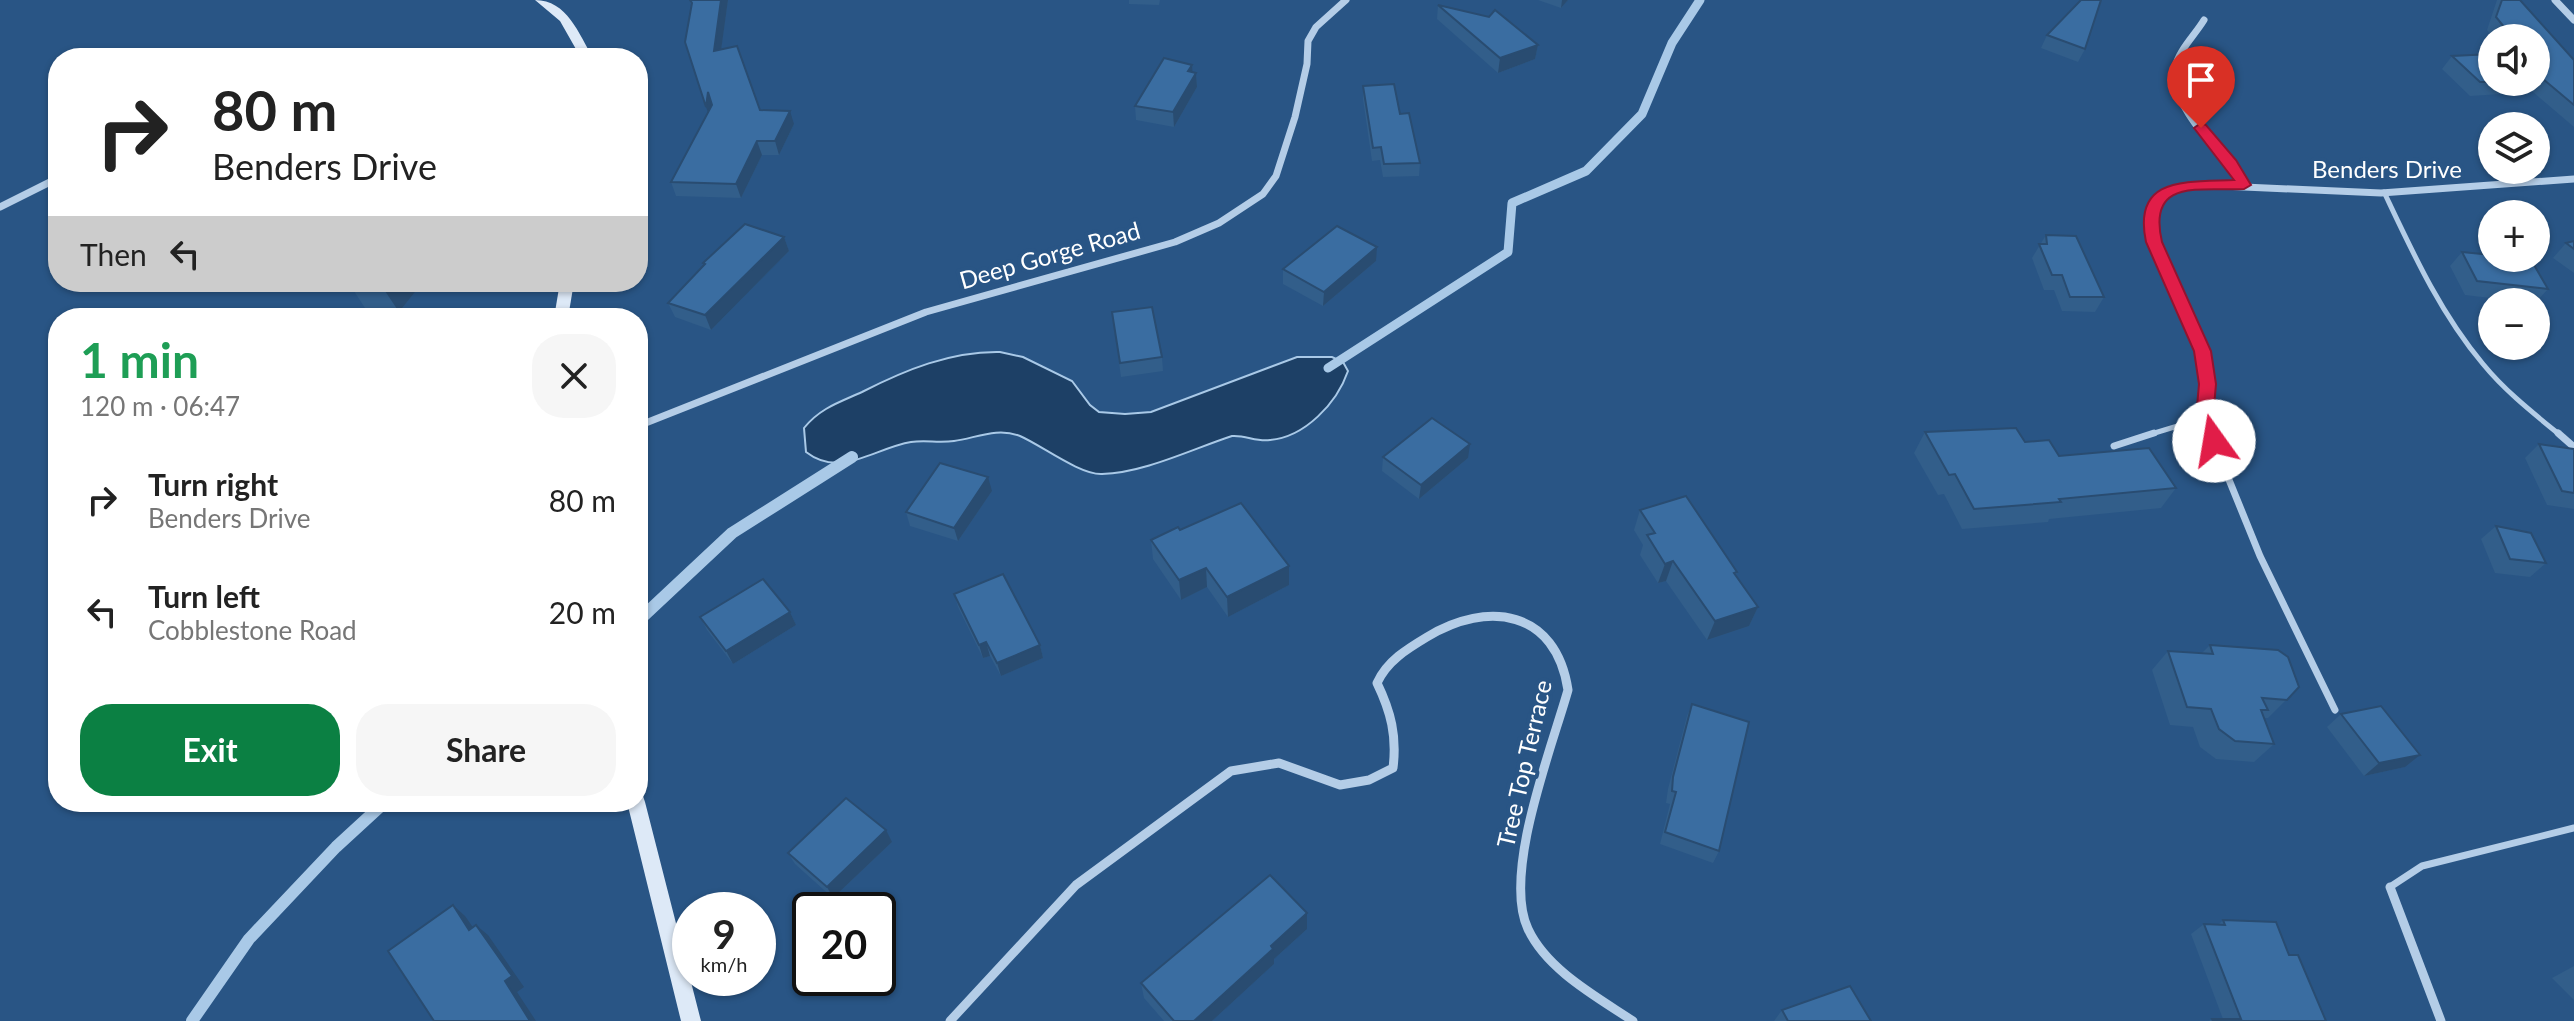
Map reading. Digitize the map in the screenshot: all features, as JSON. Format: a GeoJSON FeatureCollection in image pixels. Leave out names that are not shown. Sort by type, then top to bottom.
{"type":"FeatureCollection","features":[{"type":"Feature","properties":{"kind":"street"},"geometry":{"type":"LineString","coordinates":[[541,0],[565,19],[581,48]]}},
{"type":"Feature","properties":{"kind":"street","name":"Deep Gorge Road"},"geometry":{"type":"LineString","coordinates":[[648,422],[926,312],[1175,242],[1219,223],[1263,194],[1276,176],[1295,117],[1307,64],[1308,41],[1316,27],[1346,0]]}},
{"type":"Feature","properties":{"kind":"street"},"geometry":{"type":"LineString","coordinates":[[2555,0],[2574,20]]}},
{"type":"Feature","properties":{"kind":"street"},"geometry":{"type":"LineString","coordinates":[[2204,20],[2175,66],[2173,82],[2184,107],[2231,163],[2244,185]]}},
{"type":"Feature","properties":{"kind":"street","name":"Benders Drive"},"geometry":{"type":"LineString","coordinates":[[2200,185],[2384,192],[2436,191],[2574,179]]}},
{"type":"Feature","properties":{"kind":"street"},"geometry":{"type":"LineString","coordinates":[[0,207],[48,183]]}},
{"type":"Feature","properties":{"kind":"street","name":"Tree Top Terrace"},"geometry":{"type":"LineString","coordinates":[[950,1021],[1076,885],[1231,771],[1279,763],[1340,785],[1369,780],[1393,768],[1398,742],[1391,710],[1377,683],[1381,672],[1408,649],[1449,623],[1476,616],[1502,617],[1536,628],[1555,645],[1567,667],[1568,690],[1524,845],[1521,893],[1525,926],[1546,954],[1579,984],[1633,1021]]}},
{"type":"Feature","properties":{"kind":"street"},"geometry":{"type":"LineString","coordinates":[[639,812],[691,1021]]}},
{"type":"Feature","properties":{"kind":"street"},"geometry":{"type":"LineString","coordinates":[[2390,887],[2441,1021]]}},
{"type":"Feature","properties":{"kind":"lane"},"geometry":{"type":"LineString","coordinates":[[2200,185],[2182,186],[2165,192],[2151,210],[2154,242],[2202,351],[2207,384],[2204,418],[2260,556],[2335,710]]}},
{"type":"Feature","properties":{"kind":"lane"},"geometry":{"type":"LineString","coordinates":[[2384,192],[2421,270],[2472,351],[2528,409],[2574,447]]}},
{"type":"Feature","properties":{"kind":"lane"},"geometry":{"type":"LineString","coordinates":[[2114,446],[2204,418]]}},
{"type":"Feature","properties":{"kind":"lane"},"geometry":{"type":"LineString","coordinates":[[2390,887],[2422,866],[2574,828]]}},
{"type":"Feature","properties":{"kind":"water"},"geometry":{"type":"Polygon","coordinates":[[[1000,352],[1023,357],[1072,381],[1099,412],[1125,414],[1151,412],[1297,357],[1332,357],[1343,362],[1348,371],[1328,406],[1295,432],[1265,440],[1232,436],[1151,465],[1118,473],[1083,470],[1020,436],[1003,433],[954,441],[911,442],[845,462],[819,460],[806,452],[804,428],[831,406],[929,363],[964,355],[1000,352]]]}},
{"type":"Feature","properties":{"kind":"building"},"geometry":{"type":"Polygon","coordinates":[[[690,0],[721,0],[714,51],[737,46],[760,110],[790,111],[775,141],[757,141],[736,184],[671,182],[712,105],[708,92],[706,107],[685,42],[690,0]]]}},
{"type":"Feature","properties":{"kind":"building"},"geometry":{"type":"Polygon","coordinates":[[[2081,0],[2101,0],[2085,49],[2047,35],[2081,0]]]}},
{"type":"Feature","properties":{"kind":"building"},"geometry":{"type":"Polygon","coordinates":[[[2502,0],[2520,0],[2542,24],[2502,24],[2496,17],[2502,0]]]}},
{"type":"Feature","properties":{"kind":"building"},"geometry":{"type":"Polygon","coordinates":[[[1438,5],[1489,17],[1495,10],[1538,45],[1500,58],[1438,5]]]}},
{"type":"Feature","properties":{"kind":"building"},"geometry":{"type":"Polygon","coordinates":[[[2550,33],[2574,60],[2574,105],[2550,85],[2550,33]]]}},
{"type":"Feature","properties":{"kind":"building"},"geometry":{"type":"Polygon","coordinates":[[[2478,55],[2478,80],[2452,56],[2478,55]]]}},
{"type":"Feature","properties":{"kind":"building"},"geometry":{"type":"Polygon","coordinates":[[[1164,58],[1192,65],[1188,71],[1196,73],[1173,112],[1135,106],[1164,58]]]}},
{"type":"Feature","properties":{"kind":"building"},"geometry":{"type":"Polygon","coordinates":[[[1394,84],[1400,114],[1409,113],[1420,163],[1384,164],[1381,147],[1373,148],[1363,86],[1394,84]]]}},
{"type":"Feature","properties":{"kind":"building"},"geometry":{"type":"Polygon","coordinates":[[[745,224],[784,237],[705,315],[668,303],[703,263],[745,224]]]}},
{"type":"Feature","properties":{"kind":"building"},"geometry":{"type":"Polygon","coordinates":[[[1337,226],[1377,247],[1324,292],[1283,269],[1337,226]]]}},
{"type":"Feature","properties":{"kind":"building"},"geometry":{"type":"Polygon","coordinates":[[[2046,235],[2076,236],[2104,297],[2070,297],[2062,275],[2052,275],[2039,244],[2047,244],[2046,235]]]}},
{"type":"Feature","properties":{"kind":"building"},"geometry":{"type":"Polygon","coordinates":[[[2462,252],[2478,254],[2478,272],[2538,272],[2547,288],[2539,288],[2477,281],[2462,252]]]}},
{"type":"Feature","properties":{"kind":"building"},"geometry":{"type":"Polygon","coordinates":[[[1152,307],[1162,357],[1120,363],[1112,312],[1152,307]]]}},
{"type":"Feature","properties":{"kind":"building"},"geometry":{"type":"Polygon","coordinates":[[[1432,418],[1470,444],[1421,485],[1383,457],[1432,418]]]}},
{"type":"Feature","properties":{"kind":"building"},"geometry":{"type":"Polygon","coordinates":[[[2016,428],[2025,442],[2049,440],[2059,456],[2149,448],[2176,488],[1974,509],[1955,474],[1949,475],[1925,432],[2016,428]]]}},
{"type":"Feature","properties":{"kind":"building"},"geometry":{"type":"Polygon","coordinates":[[[2539,444],[2574,449],[2574,493],[2562,491],[2539,444]]]}},
{"type":"Feature","properties":{"kind":"building"},"geometry":{"type":"Polygon","coordinates":[[[940,463],[988,477],[954,528],[906,512],[940,463]]]}},
{"type":"Feature","properties":{"kind":"building"},"geometry":{"type":"Polygon","coordinates":[[[1686,496],[1758,607],[1715,621],[1673,561],[1665,564],[1647,535],[1655,533],[1640,510],[1686,496]]]}},
{"type":"Feature","properties":{"kind":"building"},"geometry":{"type":"Polygon","coordinates":[[[1241,503],[1289,566],[1227,597],[1206,568],[1179,580],[1151,540],[1241,503]]]}},
{"type":"Feature","properties":{"kind":"building"},"geometry":{"type":"Polygon","coordinates":[[[2496,526],[2531,533],[2546,563],[2510,559],[2496,526]]]}},
{"type":"Feature","properties":{"kind":"building"},"geometry":{"type":"Polygon","coordinates":[[[1003,574],[1040,645],[997,663],[986,642],[979,645],[954,594],[1003,574]]]}},
{"type":"Feature","properties":{"kind":"building"},"geometry":{"type":"Polygon","coordinates":[[[763,579],[790,612],[726,651],[700,617],[763,579]]]}},
{"type":"Feature","properties":{"kind":"building"},"geometry":{"type":"Polygon","coordinates":[[[2210,645],[2278,650],[2288,657],[2299,687],[2287,700],[2262,698],[2268,710],[2261,710],[2274,744],[2235,741],[2219,729],[2211,709],[2187,707],[2168,651],[2213,654],[2210,645]]]}},
{"type":"Feature","properties":{"kind":"building"},"geometry":{"type":"Polygon","coordinates":[[[1692,704],[1749,722],[1719,851],[1665,832],[1676,792],[1672,791],[1673,777],[1692,704]]]}},
{"type":"Feature","properties":{"kind":"building"},"geometry":{"type":"Polygon","coordinates":[[[2381,706],[2420,755],[2379,763],[2341,714],[2381,706]]]}},
{"type":"Feature","properties":{"kind":"building"},"geometry":{"type":"Polygon","coordinates":[[[846,798],[886,830],[827,887],[788,853],[846,798]]]}},
{"type":"Feature","properties":{"kind":"building"},"geometry":{"type":"Polygon","coordinates":[[[1270,875],[1307,913],[1271,946],[1273,949],[1194,1021],[1174,1021],[1141,983],[1270,875]]]}},
{"type":"Feature","properties":{"kind":"building"},"geometry":{"type":"Polygon","coordinates":[[[453,905],[469,930],[476,925],[512,976],[505,981],[530,1021],[434,1021],[388,951],[453,905]]]}},
{"type":"Feature","properties":{"kind":"building"},"geometry":{"type":"Polygon","coordinates":[[[2223,920],[2276,922],[2289,955],[2298,955],[2326,1021],[2213,1021],[2241,1019],[2204,924],[2225,925],[2223,920]]]}},
{"type":"Feature","properties":{"kind":"building"},"geometry":{"type":"Polygon","coordinates":[[[1850,986],[1871,1021],[1788,1021],[1782,1010],[1850,986]]]}},
{"type":"Feature","properties":{"kind":"waterway"},"geometry":{"type":"LineString","coordinates":[[1328,368],[1508,252],[1512,203],[1586,171],[1642,114],[1672,43],[1700,0]]}},
{"type":"Feature","properties":{"kind":"waterway"},"geometry":{"type":"LineString","coordinates":[[648,612],[732,533],[852,457]]}},
{"type":"Feature","properties":{"kind":"waterway"},"geometry":{"type":"LineString","coordinates":[[192,1021],[249,939],[336,847],[374,812]]}},
{"type":"Feature","properties":{"kind":"route"},"geometry":{"type":"LineString","coordinates":[[2201,128],[2231,163],[2244,185],[2182,186],[2165,192],[2151,210],[2150,225],[2154,242],[2202,351],[2207,384],[2204,418],[2214,441]]}}]}
